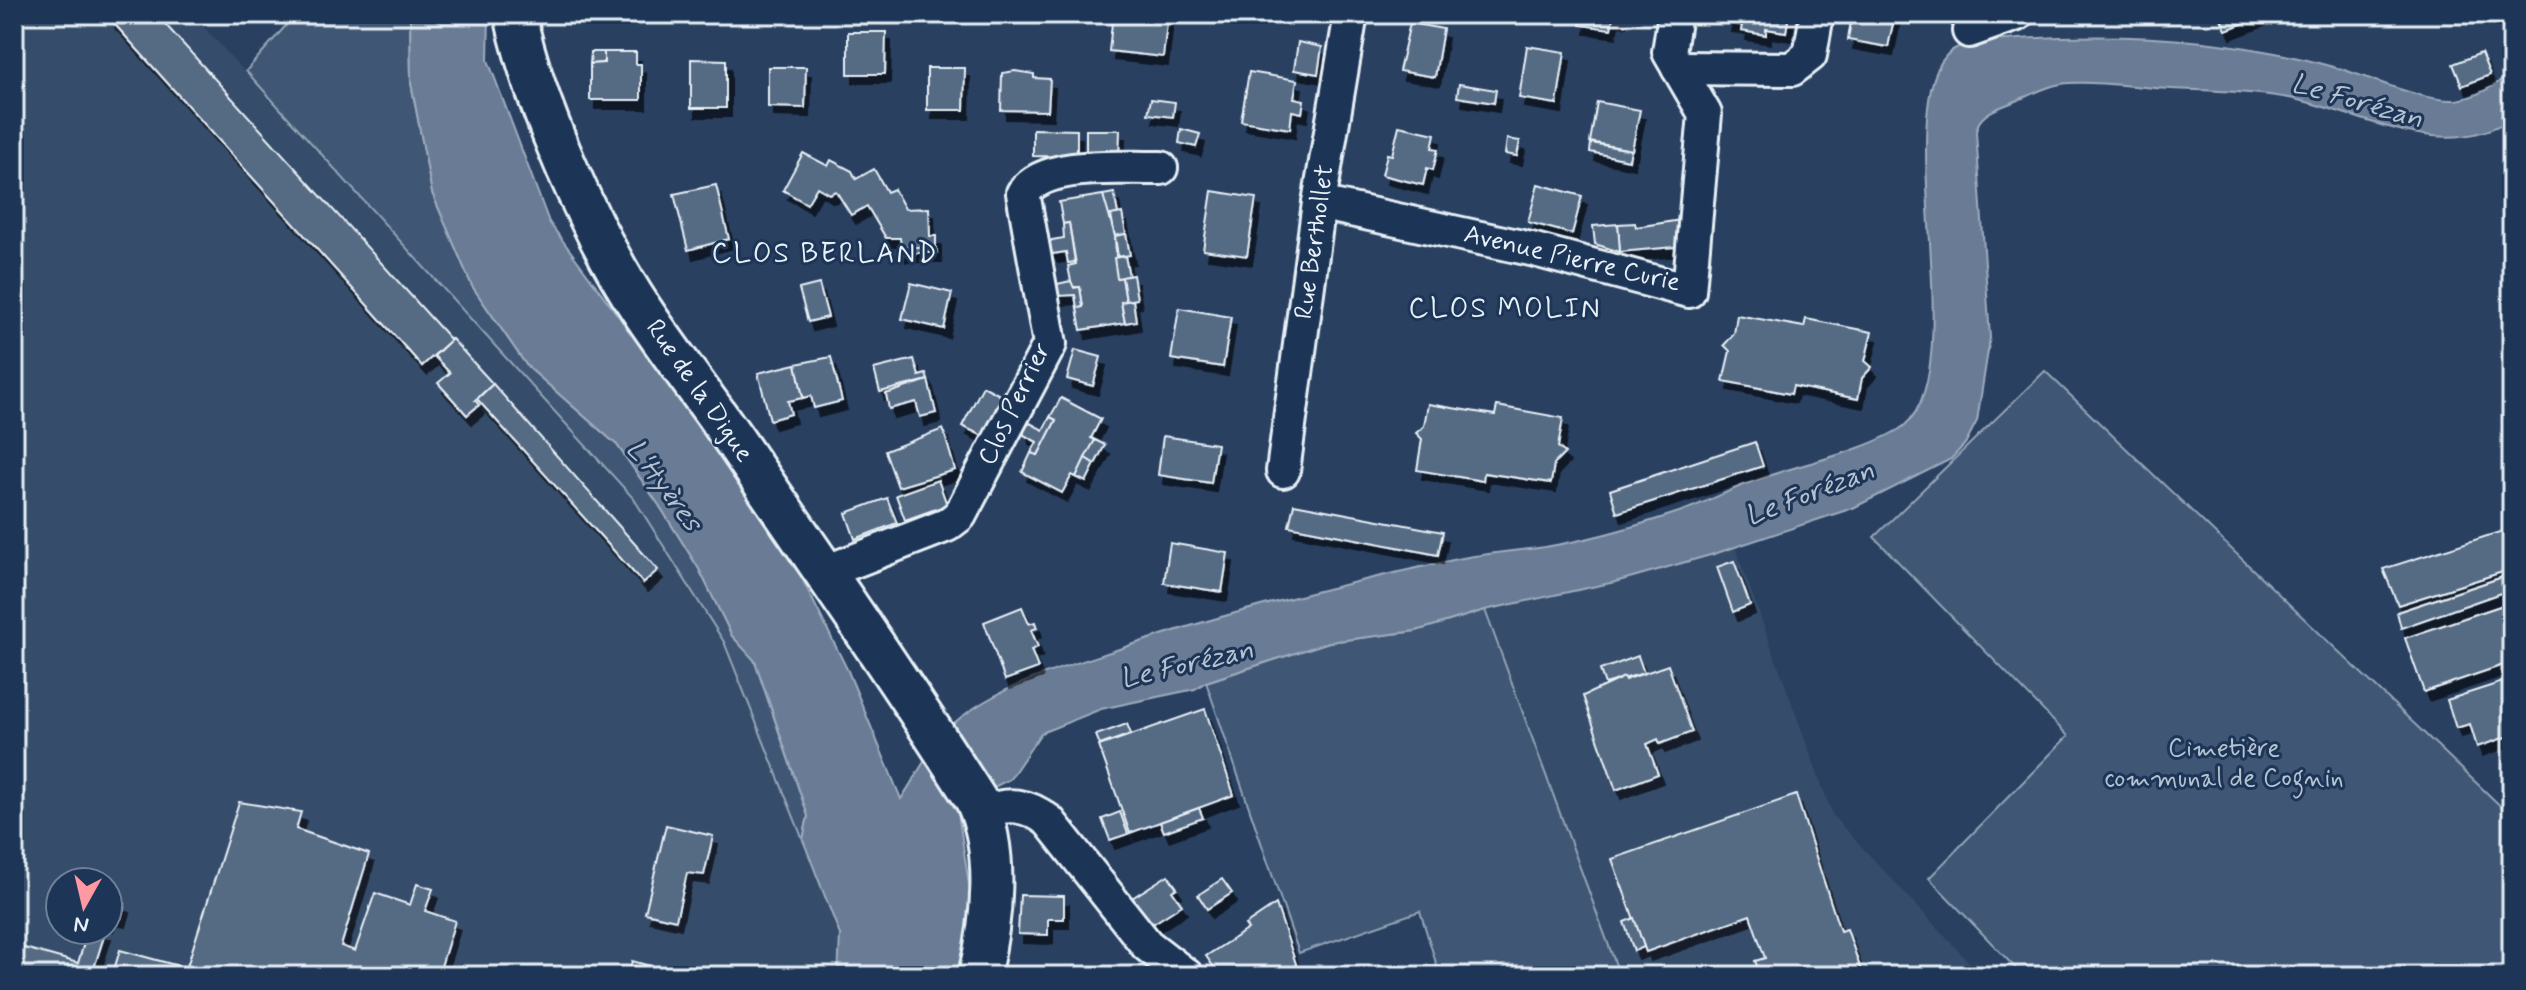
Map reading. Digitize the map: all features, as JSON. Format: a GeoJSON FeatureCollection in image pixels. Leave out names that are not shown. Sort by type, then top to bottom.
{"type":"FeatureCollection","features":[{"type":"Feature","properties":{"kind":"street","name":"Rue de la Digue"},"geometry":{"type":"LineString","coordinates":[[515,14],[523,50],[547,116],[601,237],[631,293],[938,739],[979,806]]}},
{"type":"Feature","properties":{"kind":"street","name":"Rue Berthollet"},"geometry":{"type":"LineString","coordinates":[[1283,471],[1319,203],[1351,14]]}},
{"type":"Feature","properties":{"kind":"street","name":"Avenue Pierre Curie"},"geometry":{"type":"LineString","coordinates":[[1319,203],[1531,249],[1689,291],[1705,114],[1669,52],[1675,14]]}},
{"type":"Feature","properties":{"kind":"street"},"geometry":{"type":"LineString","coordinates":[[1678,68],[1792,69],[1810,55],[1817,14]]}},
{"type":"Feature","properties":{"kind":"street"},"geometry":{"type":"LineString","coordinates":[[1969,31],[2017,14]]}},
{"type":"Feature","properties":{"kind":"street","name":"Clos Perrier"},"geometry":{"type":"LineString","coordinates":[[827,576],[841,566],[947,525],[960,515],[1050,344],[1023,193],[1032,181],[1053,173],[1161,168]]}},
{"type":"Feature","properties":{"kind":"street"},"geometry":{"type":"LineString","coordinates":[[979,976],[990,933],[992,888],[979,806],[1030,806],[1049,821],[1147,945],[1187,976]]}},
{"type":"Feature","properties":{"kind":"shaded area"},"geometry":{"type":"Polygon","coordinates":[[[14,14],[192,14],[634,499],[724,642],[840,935],[836,976],[14,976],[14,14]]]}},
{"type":"Feature","properties":{"kind":"shaded area"},"geometry":{"type":"Polygon","coordinates":[[[1735,547],[1833,816],[1982,976],[1620,976],[1485,610],[1615,582],[1735,547]]]}},
{"type":"Feature","properties":{"kind":"green space"},"geometry":{"type":"Polygon","coordinates":[[[296,14],[410,14],[411,83],[432,193],[472,286],[527,366],[617,445],[699,569],[732,636],[753,657],[808,816],[803,840],[724,642],[634,499],[246,71],[296,14]]]}},
{"type":"Feature","properties":{"kind":"green space","name":"Cimetière communal de Cognin"},"geometry":{"type":"Polygon","coordinates":[[[2045,371],[2512,817],[2512,976],[2023,976],[1929,878],[2068,736],[1874,537],[2045,371]]]}},
{"type":"Feature","properties":{"kind":"green space"},"geometry":{"type":"Polygon","coordinates":[[[1485,610],[1620,976],[1440,976],[1420,911],[1299,953],[1206,682],[1329,642],[1416,631],[1485,610]]]}},
{"type":"Feature","properties":{"kind":"water"},"geometry":{"type":"Polygon","coordinates":[[[410,14],[489,14],[488,60],[549,222],[782,538],[848,671],[901,799],[932,749],[954,723],[995,696],[1040,676],[1173,631],[1292,598],[1453,560],[1545,547],[1627,528],[1687,509],[1762,478],[1848,452],[1898,430],[1921,401],[1931,355],[1927,115],[1936,71],[1958,47],[1988,41],[2099,36],[2219,44],[2298,58],[2443,100],[2471,96],[2512,74],[2512,118],[2485,131],[2458,137],[2430,136],[2272,95],[2090,83],[2054,86],[1994,110],[1984,116],[1976,132],[1990,338],[1977,421],[1965,444],[1951,459],[1853,508],[1714,554],[1615,582],[1485,610],[1416,631],[1329,642],[1206,682],[1195,689],[1101,709],[1041,733],[1010,779],[957,806],[972,904],[958,976],[838,976],[840,935],[803,840],[808,816],[755,661],[732,636],[699,569],[617,445],[527,366],[472,286],[432,193],[411,83],[410,14]]]}},
{"type":"Feature","properties":{"kind":"building"},"geometry":{"type":"Polygon","coordinates":[[[116,14],[156,14],[451,340],[422,366],[110,19],[116,14]]]}},
{"type":"Feature","properties":{"kind":"building"},"geometry":{"type":"Polygon","coordinates":[[[1113,14],[1168,14],[1163,57],[1109,51],[1113,14]]]}},
{"type":"Feature","properties":{"kind":"building"},"geometry":{"type":"Polygon","coordinates":[[[1581,14],[1622,14],[1621,18],[1613,17],[1611,29],[1580,25],[1581,14]]]}},
{"type":"Feature","properties":{"kind":"building"},"geometry":{"type":"Polygon","coordinates":[[[1728,14],[1789,14],[1786,32],[1766,29],[1766,35],[1741,31],[1742,25],[1726,23],[1728,14]]]}},
{"type":"Feature","properties":{"kind":"building"},"geometry":{"type":"Polygon","coordinates":[[[1852,14],[1895,14],[1888,47],[1848,40],[1852,14]]]}},
{"type":"Feature","properties":{"kind":"building"},"geometry":{"type":"Polygon","coordinates":[[[2219,14],[2267,14],[2226,30],[2219,14]]]}},
{"type":"Feature","properties":{"kind":"building"},"geometry":{"type":"Polygon","coordinates":[[[1410,23],[1443,29],[1435,77],[1399,71],[1410,23]]]}},
{"type":"Feature","properties":{"kind":"building"},"geometry":{"type":"Polygon","coordinates":[[[848,32],[886,32],[885,74],[848,74],[848,32]]]}},
{"type":"Feature","properties":{"kind":"building"},"geometry":{"type":"Polygon","coordinates":[[[1298,42],[1322,47],[1318,74],[1294,70],[1298,42]]]}},
{"type":"Feature","properties":{"kind":"building"},"geometry":{"type":"Polygon","coordinates":[[[1527,46],[1565,52],[1557,104],[1519,98],[1527,46]]]}},
{"type":"Feature","properties":{"kind":"building"},"geometry":{"type":"Polygon","coordinates":[[[591,52],[604,52],[604,63],[590,64],[591,52]]]}},
{"type":"Feature","properties":{"kind":"building"},"geometry":{"type":"Polygon","coordinates":[[[604,52],[636,52],[636,64],[641,64],[641,100],[590,100],[590,64],[604,63],[604,52]]]}},
{"type":"Feature","properties":{"kind":"building"},"geometry":{"type":"Polygon","coordinates":[[[2481,53],[2490,75],[2462,86],[2453,64],[2481,53]]]}},
{"type":"Feature","properties":{"kind":"building"},"geometry":{"type":"Polygon","coordinates":[[[691,59],[726,60],[726,108],[691,108],[691,59]]]}},
{"type":"Feature","properties":{"kind":"building"},"geometry":{"type":"Polygon","coordinates":[[[768,67],[806,67],[805,108],[768,107],[768,67]]]}},
{"type":"Feature","properties":{"kind":"building"},"geometry":{"type":"Polygon","coordinates":[[[927,68],[965,68],[964,110],[927,110],[927,68]]]}},
{"type":"Feature","properties":{"kind":"building"},"geometry":{"type":"Polygon","coordinates":[[[1015,71],[1034,74],[1034,78],[1050,79],[1048,111],[1001,110],[1002,73],[1015,71]]]}},
{"type":"Feature","properties":{"kind":"building"},"geometry":{"type":"Polygon","coordinates":[[[1249,72],[1297,80],[1294,98],[1304,100],[1302,113],[1292,111],[1290,129],[1241,121],[1249,72]]]}},
{"type":"Feature","properties":{"kind":"building"},"geometry":{"type":"Polygon","coordinates":[[[1459,84],[1496,90],[1494,103],[1457,97],[1459,84]]]}},
{"type":"Feature","properties":{"kind":"building"},"geometry":{"type":"Polygon","coordinates":[[[1151,99],[1175,102],[1173,117],[1148,114],[1151,99]]]}},
{"type":"Feature","properties":{"kind":"building"},"geometry":{"type":"Polygon","coordinates":[[[1597,102],[1640,110],[1632,150],[1590,142],[1597,102]]]}},
{"type":"Feature","properties":{"kind":"building"},"geometry":{"type":"Polygon","coordinates":[[[1399,126],[1435,134],[1432,148],[1438,149],[1433,170],[1427,168],[1423,185],[1382,175],[1387,154],[1392,155],[1399,126]]]}},
{"type":"Feature","properties":{"kind":"building"},"geometry":{"type":"Polygon","coordinates":[[[1033,129],[1077,130],[1077,157],[1033,156],[1033,129]]]}},
{"type":"Feature","properties":{"kind":"building"},"geometry":{"type":"Polygon","coordinates":[[[1181,129],[1200,134],[1196,147],[1179,143],[1181,129]]]}},
{"type":"Feature","properties":{"kind":"building"},"geometry":{"type":"Polygon","coordinates":[[[1086,130],[1120,130],[1119,158],[1086,157],[1086,130]]]}},
{"type":"Feature","properties":{"kind":"building"},"geometry":{"type":"Polygon","coordinates":[[[1507,139],[1520,141],[1517,156],[1505,154],[1507,139]]]}},
{"type":"Feature","properties":{"kind":"building"},"geometry":{"type":"Polygon","coordinates":[[[1591,143],[1631,150],[1629,160],[1590,152],[1591,143]]]}},
{"type":"Feature","properties":{"kind":"building"},"geometry":{"type":"Polygon","coordinates":[[[803,153],[828,166],[831,160],[852,171],[856,179],[874,169],[887,192],[894,189],[905,209],[929,208],[930,236],[936,236],[936,247],[901,247],[900,238],[886,238],[867,206],[851,215],[836,191],[829,194],[817,187],[807,204],[783,190],[803,153]]]}},
{"type":"Feature","properties":{"kind":"building"},"geometry":{"type":"Polygon","coordinates":[[[1538,184],[1582,196],[1572,234],[1528,222],[1538,184]]]}},
{"type":"Feature","properties":{"kind":"building"},"geometry":{"type":"Polygon","coordinates":[[[716,185],[729,239],[688,250],[674,194],[716,185]]]}},
{"type":"Feature","properties":{"kind":"building"},"geometry":{"type":"Polygon","coordinates":[[[1212,191],[1256,198],[1247,256],[1203,250],[1212,191]]]}},
{"type":"Feature","properties":{"kind":"building"},"geometry":{"type":"Polygon","coordinates":[[[1114,193],[1118,214],[1107,216],[1103,195],[1114,193]]]}},
{"type":"Feature","properties":{"kind":"building"},"geometry":{"type":"Polygon","coordinates":[[[1103,195],[1115,236],[1117,278],[1122,277],[1126,301],[1121,302],[1125,323],[1081,330],[1077,308],[1083,307],[1080,287],[1072,287],[1068,266],[1076,264],[1069,223],[1063,224],[1059,202],[1103,195]]]}},
{"type":"Feature","properties":{"kind":"building"},"geometry":{"type":"Polygon","coordinates":[[[1122,213],[1126,234],[1115,236],[1111,215],[1122,213]]]}},
{"type":"Feature","properties":{"kind":"building"},"geometry":{"type":"Polygon","coordinates":[[[1681,220],[1681,242],[1674,247],[1620,252],[1618,224],[1635,223],[1636,227],[1681,220]]]}},
{"type":"Feature","properties":{"kind":"building"},"geometry":{"type":"Polygon","coordinates":[[[1069,223],[1075,262],[1068,263],[1066,252],[1053,254],[1047,245],[1052,240],[1064,238],[1063,224],[1069,223]]]}},
{"type":"Feature","properties":{"kind":"building"},"geometry":{"type":"Polygon","coordinates":[[[1618,224],[1620,252],[1595,244],[1593,226],[1618,224]]]}},
{"type":"Feature","properties":{"kind":"building"},"geometry":{"type":"Polygon","coordinates":[[[1126,234],[1130,255],[1118,257],[1115,236],[1126,234]]]}},
{"type":"Feature","properties":{"kind":"building"},"geometry":{"type":"Polygon","coordinates":[[[901,247],[936,247],[937,253],[901,253],[901,247]]]}},
{"type":"Feature","properties":{"kind":"building"},"geometry":{"type":"Polygon","coordinates":[[[1125,256],[1129,276],[1117,278],[1114,258],[1125,256]]]}},
{"type":"Feature","properties":{"kind":"building"},"geometry":{"type":"Polygon","coordinates":[[[1133,275],[1137,299],[1126,301],[1122,277],[1133,275]]]}},
{"type":"Feature","properties":{"kind":"building"},"geometry":{"type":"Polygon","coordinates":[[[1071,281],[1074,288],[1080,287],[1083,307],[1077,308],[1075,295],[1057,296],[1057,284],[1071,281]]]}},
{"type":"Feature","properties":{"kind":"building"},"geometry":{"type":"Polygon","coordinates":[[[911,283],[952,293],[944,329],[902,319],[911,283]]]}},
{"type":"Feature","properties":{"kind":"building"},"geometry":{"type":"Polygon","coordinates":[[[819,284],[828,317],[808,322],[799,289],[819,284]]]}},
{"type":"Feature","properties":{"kind":"building"},"geometry":{"type":"Polygon","coordinates":[[[1133,300],[1136,321],[1125,323],[1121,302],[1133,300]]]}},
{"type":"Feature","properties":{"kind":"building"},"geometry":{"type":"Polygon","coordinates":[[[1179,308],[1231,317],[1223,367],[1171,359],[1179,308]]]}},
{"type":"Feature","properties":{"kind":"building"},"geometry":{"type":"Polygon","coordinates":[[[1737,315],[1804,327],[1806,319],[1872,332],[1865,361],[1872,367],[1862,378],[1858,399],[1793,386],[1791,394],[1723,381],[1730,351],[1724,345],[1734,334],[1737,315]]]}},
{"type":"Feature","properties":{"kind":"building"},"geometry":{"type":"Polygon","coordinates":[[[452,339],[493,384],[475,400],[479,405],[467,415],[438,383],[450,373],[434,356],[452,339]]]}},
{"type":"Feature","properties":{"kind":"building"},"geometry":{"type":"Polygon","coordinates":[[[1075,350],[1101,357],[1093,386],[1067,379],[1075,350]]]}},
{"type":"Feature","properties":{"kind":"building"},"geometry":{"type":"Polygon","coordinates":[[[831,357],[842,401],[814,408],[811,396],[803,398],[796,364],[831,357]]]}},
{"type":"Feature","properties":{"kind":"building"},"geometry":{"type":"Polygon","coordinates":[[[914,359],[919,376],[926,374],[928,380],[880,392],[874,369],[914,359]]]}},
{"type":"Feature","properties":{"kind":"building"},"geometry":{"type":"Polygon","coordinates":[[[796,364],[803,398],[788,401],[791,414],[770,420],[758,373],[796,364]]]}},
{"type":"Feature","properties":{"kind":"building"},"geometry":{"type":"Polygon","coordinates":[[[928,380],[936,413],[920,417],[916,402],[889,409],[886,394],[928,380]]]}},
{"type":"Feature","properties":{"kind":"building"},"geometry":{"type":"Polygon","coordinates":[[[493,384],[658,570],[643,583],[477,399],[493,384]]]}},
{"type":"Feature","properties":{"kind":"building"},"geometry":{"type":"Polygon","coordinates":[[[983,386],[1007,399],[987,438],[962,426],[983,386]]]}},
{"type":"Feature","properties":{"kind":"building"},"geometry":{"type":"Polygon","coordinates":[[[1061,398],[1101,419],[1091,438],[1095,440],[1076,477],[1072,475],[1062,493],[1022,472],[1031,453],[1038,455],[1056,420],[1050,417],[1061,398]]]}},
{"type":"Feature","properties":{"kind":"building"},"geometry":{"type":"Polygon","coordinates":[[[1428,404],[1495,415],[1497,406],[1563,418],[1558,447],[1565,453],[1554,464],[1551,483],[1484,473],[1483,481],[1417,470],[1422,439],[1416,433],[1424,426],[1428,404]]]}},
{"type":"Feature","properties":{"kind":"building"},"geometry":{"type":"Polygon","coordinates":[[[1050,417],[1056,420],[1038,455],[1031,453],[1037,442],[1024,435],[1023,429],[1030,423],[1043,430],[1050,417]]]}},
{"type":"Feature","properties":{"kind":"building"},"geometry":{"type":"Polygon","coordinates":[[[943,429],[955,470],[898,487],[885,451],[943,429]]]}},
{"type":"Feature","properties":{"kind":"building"},"geometry":{"type":"Polygon","coordinates":[[[1163,436],[1217,444],[1211,483],[1158,475],[1163,436]]]}},
{"type":"Feature","properties":{"kind":"building"},"geometry":{"type":"Polygon","coordinates":[[[1095,440],[1105,445],[1095,464],[1085,458],[1095,440]]]}},
{"type":"Feature","properties":{"kind":"building"},"geometry":{"type":"Polygon","coordinates":[[[1755,442],[1763,466],[1617,513],[1610,490],[1755,442]]]}},
{"type":"Feature","properties":{"kind":"building"},"geometry":{"type":"Polygon","coordinates":[[[1085,458],[1095,464],[1086,482],[1076,477],[1085,458]]]}},
{"type":"Feature","properties":{"kind":"building"},"geometry":{"type":"Polygon","coordinates":[[[938,480],[947,505],[905,520],[896,495],[938,480]]]}},
{"type":"Feature","properties":{"kind":"building"},"geometry":{"type":"Polygon","coordinates":[[[887,498],[897,523],[855,539],[846,513],[887,498]]]}},
{"type":"Feature","properties":{"kind":"building"},"geometry":{"type":"Polygon","coordinates":[[[1294,504],[1443,532],[1438,555],[1289,526],[1294,504]]]}},
{"type":"Feature","properties":{"kind":"building"},"geometry":{"type":"Polygon","coordinates":[[[2512,528],[2512,569],[2398,605],[2383,569],[2512,528]]]}},
{"type":"Feature","properties":{"kind":"building"},"geometry":{"type":"Polygon","coordinates":[[[1170,543],[1228,553],[1222,592],[1164,583],[1170,543]]]}},
{"type":"Feature","properties":{"kind":"building"},"geometry":{"type":"Polygon","coordinates":[[[1734,561],[1750,605],[1733,612],[1717,567],[1734,561]]]}},
{"type":"Feature","properties":{"kind":"building"},"geometry":{"type":"Polygon","coordinates":[[[2512,574],[2512,589],[2401,628],[2397,612],[2512,574]]]}},
{"type":"Feature","properties":{"kind":"building"},"geometry":{"type":"Polygon","coordinates":[[[2512,602],[2512,662],[2424,692],[2405,638],[2512,602]]]}},
{"type":"Feature","properties":{"kind":"building"},"geometry":{"type":"Polygon","coordinates":[[[1022,607],[1029,624],[1035,622],[1037,628],[1031,630],[1038,647],[1031,650],[1038,668],[1005,680],[984,622],[1022,607]]]}},
{"type":"Feature","properties":{"kind":"building"},"geometry":{"type":"Polygon","coordinates":[[[1638,656],[1644,673],[1605,684],[1600,670],[1638,656]]]}},
{"type":"Feature","properties":{"kind":"building"},"geometry":{"type":"Polygon","coordinates":[[[1668,665],[1692,732],[1660,744],[1658,739],[1647,744],[1658,774],[1616,790],[1583,696],[1624,677],[1625,680],[1668,665]]]}},
{"type":"Feature","properties":{"kind":"building"},"geometry":{"type":"Polygon","coordinates":[[[2512,679],[2512,735],[2477,747],[2470,724],[2456,728],[2447,700],[2512,679]]]}},
{"type":"Feature","properties":{"kind":"building"},"geometry":{"type":"Polygon","coordinates":[[[1205,709],[1234,795],[1130,833],[1099,746],[1205,709]]]}},
{"type":"Feature","properties":{"kind":"building"},"geometry":{"type":"Polygon","coordinates":[[[1127,724],[1131,734],[1100,745],[1096,735],[1127,724]]]}},
{"type":"Feature","properties":{"kind":"building"},"geometry":{"type":"Polygon","coordinates":[[[1796,795],[1840,931],[1847,929],[1863,976],[1761,976],[1755,961],[1765,958],[1750,915],[1646,952],[1612,859],[1796,795]]]}},
{"type":"Feature","properties":{"kind":"building"},"geometry":{"type":"Polygon","coordinates":[[[239,802],[301,812],[296,829],[369,854],[341,946],[355,951],[375,893],[410,905],[417,884],[433,889],[425,911],[455,921],[438,976],[348,976],[349,973],[334,968],[331,976],[184,976],[239,802]]]}},
{"type":"Feature","properties":{"kind":"building"},"geometry":{"type":"Polygon","coordinates":[[[1199,808],[1203,818],[1164,832],[1160,822],[1199,808]]]}},
{"type":"Feature","properties":{"kind":"building"},"geometry":{"type":"Polygon","coordinates":[[[1120,812],[1128,834],[1110,840],[1102,819],[1120,812]]]}},
{"type":"Feature","properties":{"kind":"building"},"geometry":{"type":"Polygon","coordinates":[[[666,825],[713,836],[704,875],[687,873],[676,920],[645,913],[666,825]]]}},
{"type":"Feature","properties":{"kind":"building"},"geometry":{"type":"Polygon","coordinates":[[[1168,875],[1177,888],[1172,891],[1182,905],[1151,925],[1132,898],[1168,875]]]}},
{"type":"Feature","properties":{"kind":"building"},"geometry":{"type":"Polygon","coordinates":[[[1222,879],[1232,893],[1207,909],[1198,895],[1222,879]]]}},
{"type":"Feature","properties":{"kind":"building"},"geometry":{"type":"Polygon","coordinates":[[[1020,895],[1064,896],[1064,919],[1048,919],[1048,935],[1018,934],[1020,895]]]}},
{"type":"Feature","properties":{"kind":"building"},"geometry":{"type":"Polygon","coordinates":[[[1276,904],[1300,976],[1220,976],[1206,956],[1248,929],[1245,925],[1276,904]]]}},
{"type":"Feature","properties":{"kind":"building"},"geometry":{"type":"Polygon","coordinates":[[[1634,918],[1644,947],[1634,951],[1624,922],[1634,918]]]}},
{"type":"Feature","properties":{"kind":"building"},"geometry":{"type":"Polygon","coordinates":[[[14,945],[78,963],[83,946],[101,946],[94,968],[122,976],[14,976],[14,945]]]}},
{"type":"Feature","properties":{"kind":"building"},"geometry":{"type":"Polygon","coordinates":[[[120,950],[186,968],[184,976],[113,973],[120,950]]]}},
{"type":"Feature","properties":{"kind":"building"},"geometry":{"type":"Polygon","coordinates":[[[632,961],[678,974],[627,976],[632,961]]]}},
{"type":"Feature","properties":{"kind":"district","name":"CLOS BERLAND"},"geometry":{"type":"Point","coordinates":[825,254]}},
{"type":"Feature","properties":{"kind":"district","name":"CLOS MOLIN"},"geometry":{"type":"Point","coordinates":[1505,309]}},
{"type":"Feature","properties":{"kind":"water label","name":"Le Forézan"},"geometry":{"type":"Point","coordinates":[2357,102]}},
{"type":"Feature","properties":{"kind":"water label","name":"L'Hyères"},"geometry":{"type":"Point","coordinates":[663,486]}},
{"type":"Feature","properties":{"kind":"water label","name":"Le Forézan"},"geometry":{"type":"Point","coordinates":[1810,494]}},
{"type":"Feature","properties":{"kind":"water label","name":"Le Forézan"},"geometry":{"type":"Point","coordinates":[1187,665]}}]}
